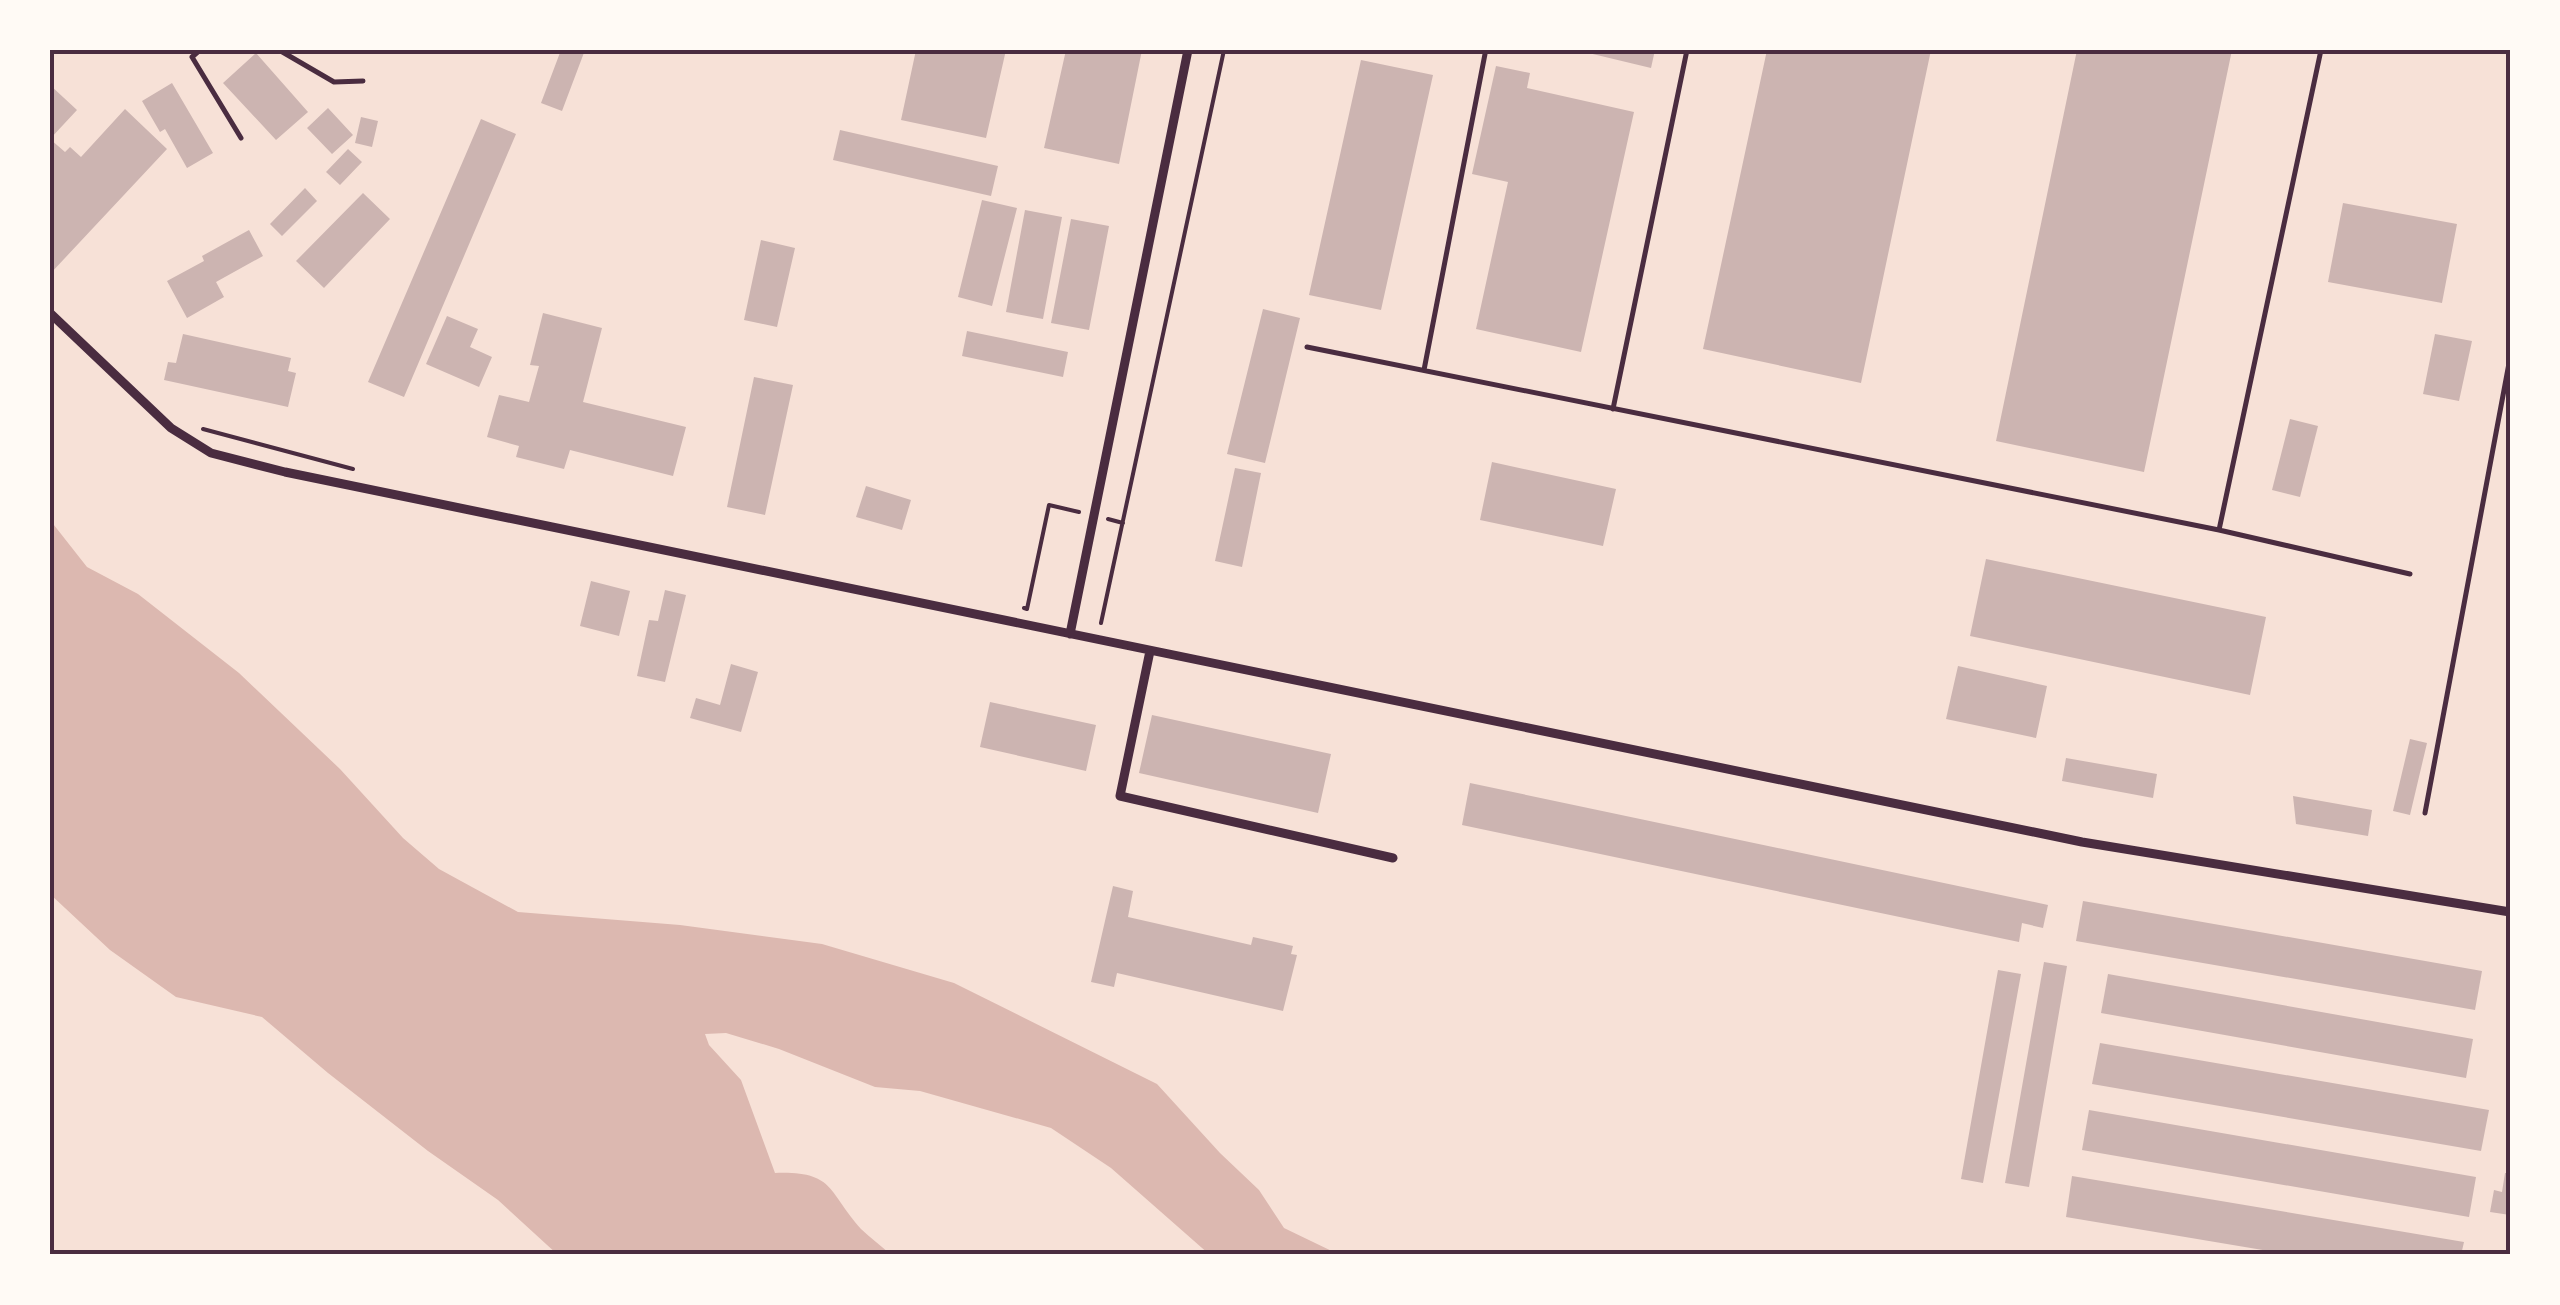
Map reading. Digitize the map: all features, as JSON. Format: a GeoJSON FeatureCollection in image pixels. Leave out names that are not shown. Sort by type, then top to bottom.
{"type":"FeatureCollection","features":[{"type":"Feature","properties":{"kind":"street"},"geometry":{"type":"LineString","coordinates":[[1070,634],[1188,50]]}},
{"type":"Feature","properties":{"kind":"street"},"geometry":{"type":"LineString","coordinates":[[50,313],[171,428],[211,453],[285,472],[2082,842],[2510,912]]}},
{"type":"Feature","properties":{"kind":"street"},"geometry":{"type":"LineString","coordinates":[[1150,650],[1120,796],[1392,858]]}},
{"type":"Feature","properties":{"kind":"lane"},"geometry":{"type":"LineString","coordinates":[[200,50],[192,56],[241,138]]}},
{"type":"Feature","properties":{"kind":"lane"},"geometry":{"type":"LineString","coordinates":[[279,50],[334,82],[363,81]]}},
{"type":"Feature","properties":{"kind":"lane"},"geometry":{"type":"LineString","coordinates":[[1613,408],[1687,50]]}},
{"type":"Feature","properties":{"kind":"lane"},"geometry":{"type":"LineString","coordinates":[[2219,530],[2321,50]]}},
{"type":"Feature","properties":{"kind":"lane"},"geometry":{"type":"LineString","coordinates":[[1424,370],[1485,54]]}},
{"type":"Feature","properties":{"kind":"lane"},"geometry":{"type":"LineString","coordinates":[[1308,347],[2219,530],[2410,574]]}},
{"type":"Feature","properties":{"kind":"lane"},"geometry":{"type":"LineString","coordinates":[[2425,813],[2510,358]]}},
{"type":"Feature","properties":{"kind":"path"},"geometry":{"type":"LineString","coordinates":[[1101,623],[1224,50]]}},
{"type":"Feature","properties":{"kind":"path"},"geometry":{"type":"LineString","coordinates":[[192,424],[253,445],[364,472]]}},
{"type":"Feature","properties":{"kind":"path"},"geometry":{"type":"LineString","coordinates":[[1007,605],[1027,609],[1049,504],[1122,523]]}},
{"type":"Feature","properties":{"kind":"shaded area"},"geometry":{"type":"Polygon","coordinates":[[[50,520],[87,567],[138,594],[239,673],[340,769],[403,838],[439,869],[518,912],[680,925],[822,944],[954,983],[1157,1084],[1259,1190],[1284,1228],[1340,1255],[1210,1255],[1111,1168],[1051,1128],[920,1091],[875,1087],[779,1049],[726,1033],[705,1034],[709,1045],[741,1080],[775,1173],[795,1173],[820,1180],[861,1229],[891,1255],[558,1255],[498,1200],[428,1151],[262,1017],[176,997],[110,950],[50,894],[50,520]]]}},
{"type":"Feature","properties":{"kind":"building"},"geometry":{"type":"Polygon","coordinates":[[[561,50],[585,50],[562,111],[541,103],[561,50]]]}},
{"type":"Feature","properties":{"kind":"building"},"geometry":{"type":"Polygon","coordinates":[[[916,50],[1006,50],[986,138],[901,120],[916,50]]]}},
{"type":"Feature","properties":{"kind":"building"},"geometry":{"type":"Polygon","coordinates":[[[1066,50],[1142,50],[1119,164],[1044,148],[1066,50]]]}},
{"type":"Feature","properties":{"kind":"building"},"geometry":{"type":"Polygon","coordinates":[[[1576,50],[1655,50],[1651,68],[1576,50]]]}},
{"type":"Feature","properties":{"kind":"building"},"geometry":{"type":"Polygon","coordinates":[[[1767,50],[1931,50],[1861,383],[1703,349],[1767,50]]]}},
{"type":"Feature","properties":{"kind":"building"},"geometry":{"type":"Polygon","coordinates":[[[2077,50],[2232,50],[2144,472],[1996,441],[2077,50]]]}},
{"type":"Feature","properties":{"kind":"building"},"geometry":{"type":"Polygon","coordinates":[[[256,53],[308,112],[276,140],[223,83],[256,53]]]}},
{"type":"Feature","properties":{"kind":"building"},"geometry":{"type":"Polygon","coordinates":[[[1361,60],[1433,75],[1381,310],[1309,295],[1361,60]]]}},
{"type":"Feature","properties":{"kind":"building"},"geometry":{"type":"Polygon","coordinates":[[[1496,66],[1530,73],[1527,88],[1634,112],[1581,352],[1476,329],[1508,182],[1472,174],[1496,66]]]}},
{"type":"Feature","properties":{"kind":"building"},"geometry":{"type":"Polygon","coordinates":[[[172,83],[213,153],[187,168],[165,129],[160,132],[142,101],[172,83]]]}},
{"type":"Feature","properties":{"kind":"building"},"geometry":{"type":"Polygon","coordinates":[[[50,85],[77,110],[50,139],[50,85]]]}},
{"type":"Feature","properties":{"kind":"building"},"geometry":{"type":"Polygon","coordinates":[[[328,108],[353,135],[332,154],[307,128],[328,108]]]}},
{"type":"Feature","properties":{"kind":"building"},"geometry":{"type":"Polygon","coordinates":[[[125,109],[167,149],[50,274],[50,139],[65,152],[70,147],[81,157],[125,109]]]}},
{"type":"Feature","properties":{"kind":"building"},"geometry":{"type":"Polygon","coordinates":[[[361,117],[378,121],[372,147],[355,143],[361,117]]]}},
{"type":"Feature","properties":{"kind":"building"},"geometry":{"type":"Polygon","coordinates":[[[481,119],[516,134],[404,397],[368,382],[481,119]]]}},
{"type":"Feature","properties":{"kind":"building"},"geometry":{"type":"Polygon","coordinates":[[[840,130],[998,166],[991,196],[833,160],[840,130]]]}},
{"type":"Feature","properties":{"kind":"building"},"geometry":{"type":"Polygon","coordinates":[[[348,149],[362,162],[340,185],[326,172],[348,149]]]}},
{"type":"Feature","properties":{"kind":"building"},"geometry":{"type":"Polygon","coordinates":[[[305,188],[317,201],[282,236],[270,224],[305,188]]]}},
{"type":"Feature","properties":{"kind":"building"},"geometry":{"type":"Polygon","coordinates":[[[363,193],[390,219],[324,288],[296,261],[363,193]]]}},
{"type":"Feature","properties":{"kind":"building"},"geometry":{"type":"Polygon","coordinates":[[[982,200],[1017,208],[992,306],[958,297],[982,200]]]}},
{"type":"Feature","properties":{"kind":"building"},"geometry":{"type":"Polygon","coordinates":[[[2343,203],[2457,224],[2442,303],[2328,282],[2343,203]]]}},
{"type":"Feature","properties":{"kind":"building"},"geometry":{"type":"Polygon","coordinates":[[[1025,210],[1062,217],[1043,319],[1006,312],[1025,210]]]}},
{"type":"Feature","properties":{"kind":"building"},"geometry":{"type":"Polygon","coordinates":[[[1071,219],[1109,226],[1089,330],[1051,323],[1071,219]]]}},
{"type":"Feature","properties":{"kind":"building"},"geometry":{"type":"Polygon","coordinates":[[[249,230],[263,256],[216,282],[224,297],[187,318],[167,281],[249,230]]]}},
{"type":"Feature","properties":{"kind":"building"},"geometry":{"type":"Polygon","coordinates":[[[761,240],[795,248],[777,327],[744,320],[761,240]]]}},
{"type":"Feature","properties":{"kind":"building"},"geometry":{"type":"Polygon","coordinates":[[[1263,309],[1300,318],[1265,463],[1227,454],[1263,309]]]}},
{"type":"Feature","properties":{"kind":"building"},"geometry":{"type":"Polygon","coordinates":[[[543,313],[602,328],[583,402],[686,427],[673,476],[570,450],[564,469],[516,457],[519,446],[487,437],[499,395],[529,402],[539,366],[530,365],[543,313]]]}},
{"type":"Feature","properties":{"kind":"building"},"geometry":{"type":"Polygon","coordinates":[[[447,316],[478,329],[470,347],[492,357],[479,387],[426,364],[447,316]]]}},
{"type":"Feature","properties":{"kind":"building"},"geometry":{"type":"Polygon","coordinates":[[[967,331],[1068,352],[1063,377],[962,356],[967,331]]]}},
{"type":"Feature","properties":{"kind":"building"},"geometry":{"type":"Polygon","coordinates":[[[183,334],[291,358],[288,371],[296,373],[288,407],[164,380],[168,362],[176,363],[183,334]]]}},
{"type":"Feature","properties":{"kind":"building"},"geometry":{"type":"Polygon","coordinates":[[[2435,334],[2472,341],[2459,401],[2423,394],[2435,334]]]}},
{"type":"Feature","properties":{"kind":"building"},"geometry":{"type":"Polygon","coordinates":[[[754,377],[793,385],[765,515],[727,507],[754,377]]]}},
{"type":"Feature","properties":{"kind":"building"},"geometry":{"type":"Polygon","coordinates":[[[2290,419],[2318,426],[2300,497],[2272,490],[2290,419]]]}},
{"type":"Feature","properties":{"kind":"building"},"geometry":{"type":"Polygon","coordinates":[[[1492,462],[1616,489],[1603,546],[1480,520],[1492,462]]]}},
{"type":"Feature","properties":{"kind":"building"},"geometry":{"type":"Polygon","coordinates":[[[1235,468],[1261,473],[1242,567],[1215,561],[1235,468]]]}},
{"type":"Feature","properties":{"kind":"building"},"geometry":{"type":"Polygon","coordinates":[[[866,486],[911,500],[902,530],[856,517],[866,486]]]}},
{"type":"Feature","properties":{"kind":"building"},"geometry":{"type":"Polygon","coordinates":[[[1986,559],[2266,617],[2250,695],[1970,636],[1986,559]]]}},
{"type":"Feature","properties":{"kind":"building"},"geometry":{"type":"Polygon","coordinates":[[[591,581],[630,591],[619,636],[580,626],[591,581]]]}},
{"type":"Feature","properties":{"kind":"building"},"geometry":{"type":"Polygon","coordinates":[[[665,590],[686,595],[665,682],[637,676],[649,620],[658,621],[665,590]]]}},
{"type":"Feature","properties":{"kind":"building"},"geometry":{"type":"Polygon","coordinates":[[[731,664],[758,672],[741,732],[690,718],[696,698],[720,705],[731,664]]]}},
{"type":"Feature","properties":{"kind":"building"},"geometry":{"type":"Polygon","coordinates":[[[1958,666],[2047,686],[2036,738],[1946,719],[1958,666]]]}},
{"type":"Feature","properties":{"kind":"building"},"geometry":{"type":"Polygon","coordinates":[[[990,702],[1096,725],[1086,771],[980,747],[990,702]]]}},
{"type":"Feature","properties":{"kind":"building"},"geometry":{"type":"Polygon","coordinates":[[[1152,715],[1331,754],[1318,813],[1139,773],[1152,715]]]}},
{"type":"Feature","properties":{"kind":"building"},"geometry":{"type":"Polygon","coordinates":[[[2410,739],[2427,743],[2410,815],[2393,811],[2410,739]]]}},
{"type":"Feature","properties":{"kind":"building"},"geometry":{"type":"Polygon","coordinates":[[[2066,758],[2157,774],[2153,798],[2062,781],[2066,758]]]}},
{"type":"Feature","properties":{"kind":"building"},"geometry":{"type":"Polygon","coordinates":[[[1470,783],[2048,905],[2043,928],[2022,923],[2019,942],[1462,825],[1470,783]]]}},
{"type":"Feature","properties":{"kind":"building"},"geometry":{"type":"Polygon","coordinates":[[[2293,796],[2372,810],[2368,836],[2296,824],[2293,796]]]}},
{"type":"Feature","properties":{"kind":"building"},"geometry":{"type":"Polygon","coordinates":[[[1113,886],[1133,891],[1128,917],[1251,945],[1253,937],[1293,946],[1291,954],[1297,955],[1283,1011],[1117,973],[1114,987],[1091,982],[1113,886]]]}},
{"type":"Feature","properties":{"kind":"building"},"geometry":{"type":"Polygon","coordinates":[[[2083,901],[2482,971],[2475,1010],[2076,941],[2083,901]]]}},
{"type":"Feature","properties":{"kind":"building"},"geometry":{"type":"Polygon","coordinates":[[[2044,962],[2067,966],[2029,1187],[2005,1183],[2044,962]]]}},
{"type":"Feature","properties":{"kind":"building"},"geometry":{"type":"Polygon","coordinates":[[[1998,970],[2021,974],[1983,1183],[1961,1179],[1998,970]]]}},
{"type":"Feature","properties":{"kind":"building"},"geometry":{"type":"Polygon","coordinates":[[[2108,974],[2473,1039],[2466,1078],[2101,1013],[2108,974]]]}},
{"type":"Feature","properties":{"kind":"building"},"geometry":{"type":"Polygon","coordinates":[[[2100,1043],[2489,1110],[2481,1151],[2092,1084],[2100,1043]]]}},
{"type":"Feature","properties":{"kind":"building"},"geometry":{"type":"Polygon","coordinates":[[[2089,1110],[2476,1177],[2469,1217],[2082,1150],[2089,1110]]]}},
{"type":"Feature","properties":{"kind":"building"},"geometry":{"type":"Polygon","coordinates":[[[2505,1173],[2510,1173],[2510,1215],[2490,1212],[2494,1190],[2502,1192],[2505,1173]]]}},
{"type":"Feature","properties":{"kind":"building"},"geometry":{"type":"Polygon","coordinates":[[[2072,1176],[2464,1242],[2461,1255],[2292,1255],[2066,1217],[2072,1176]]]}}]}
